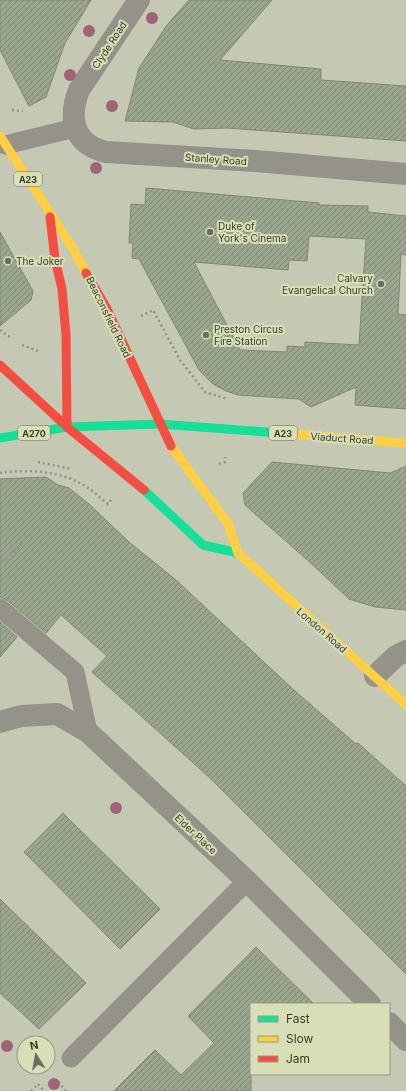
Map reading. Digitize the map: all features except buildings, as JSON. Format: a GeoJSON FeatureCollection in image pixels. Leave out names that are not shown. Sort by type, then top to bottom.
{"type":"FeatureCollection","features":[{"type":"Feature","properties":{"kind":"main road","name":"Beaconsfield Road"},"geometry":{"type":"LineString","coordinates":[[2,141],[72,247],[106,307],[159,424]]}},
{"type":"Feature","properties":{"kind":"main road","name":"Beaconsfield Road"},"geometry":{"type":"LineString","coordinates":[[50,214],[55,259],[62,289],[66,335],[67,427]]}},
{"type":"Feature","properties":{"kind":"main road","name":"A23"},"geometry":{"type":"LineString","coordinates":[[0,364],[67,427],[159,424]]}},
{"type":"Feature","properties":{"kind":"main road","name":"Viaduct Road"},"geometry":{"type":"LineString","coordinates":[[159,424],[406,443]]}},
{"type":"Feature","properties":{"kind":"main road","name":"London Road"},"geometry":{"type":"LineString","coordinates":[[159,424],[171,446],[228,524],[238,554],[406,705]]}},
{"type":"Feature","properties":{"kind":"main road","name":"London Road"},"geometry":{"type":"LineString","coordinates":[[67,427],[144,490],[203,546],[238,554]]}},
{"type":"Feature","properties":{"kind":"main road","name":"A270"},"geometry":{"type":"LineString","coordinates":[[0,438],[67,427]]}},
{"type":"Feature","properties":{"kind":"street","name":"Clyde Road"},"geometry":{"type":"LineString","coordinates":[[75,128],[73,109],[79,90],[139,0]]}},
{"type":"Feature","properties":{"kind":"street","name":"Stanley Road"},"geometry":{"type":"LineString","coordinates":[[75,128],[88,145],[106,152],[256,161],[406,174]]}},
{"type":"Feature","properties":{"kind":"street"},"geometry":{"type":"LineString","coordinates":[[375,676],[396,656],[406,651]]}},
{"type":"Feature","properties":{"kind":"street","name":"Elder Place"},"geometry":{"type":"LineString","coordinates":[[0,722],[21,716],[57,714],[88,732],[246,881],[369,1003]]}},
{"type":"Feature","properties":{"kind":"street"},"geometry":{"type":"LineString","coordinates":[[390,1024],[406,1040]]}},
{"type":"Feature","properties":{"kind":"lane"},"geometry":{"type":"LineString","coordinates":[[2,141],[75,128]]}},
{"type":"Feature","properties":{"kind":"lane"},"geometry":{"type":"LineString","coordinates":[[0,608],[75,672],[88,732]]}},
{"type":"Feature","properties":{"kind":"lane"},"geometry":{"type":"LineString","coordinates":[[71,1058],[246,881]]}},
{"type":"Feature","properties":{"kind":"path"},"geometry":{"type":"LineString","coordinates":[[35,461],[87,472],[108,461]]}},
{"type":"Feature","properties":{"kind":"path"},"geometry":{"type":"LineString","coordinates":[[8,561],[22,543]]}},
{"type":"Feature","properties":{"kind":"path"},"geometry":{"type":"LineString","coordinates":[[31,1091],[38,1084],[44,1091]]}},
{"type":"Feature","properties":{"kind":"traffic: fast"},"geometry":{"type":"LineString","coordinates":[[67,427],[159,424],[279,433]]}},
{"type":"Feature","properties":{"kind":"traffic: fast"},"geometry":{"type":"LineString","coordinates":[[0,438],[67,427]]}},
{"type":"Feature","properties":{"kind":"traffic: fast"},"geometry":{"type":"LineString","coordinates":[[144,490],[203,545],[238,553]]}},
{"type":"Feature","properties":{"kind":"traffic: slow"},"geometry":{"type":"LineString","coordinates":[[0,136],[72,247],[86,273]]}},
{"type":"Feature","properties":{"kind":"traffic: slow"},"geometry":{"type":"LineString","coordinates":[[279,433],[406,443]]}},
{"type":"Feature","properties":{"kind":"traffic: slow"},"geometry":{"type":"LineString","coordinates":[[171,446],[228,524],[238,553],[406,705]]}},
{"type":"Feature","properties":{"kind":"traffic: jam"},"geometry":{"type":"LineString","coordinates":[[50,217],[55,259],[62,289],[66,335],[67,427]]}},
{"type":"Feature","properties":{"kind":"traffic: jam"},"geometry":{"type":"LineString","coordinates":[[86,273],[106,307],[171,446]]}},
{"type":"Feature","properties":{"kind":"traffic: jam"},"geometry":{"type":"LineString","coordinates":[[0,365],[67,427],[144,490]]}},
{"type":"Feature","properties":{"kind":"place","name":"Duke of York's Cinema"},"geometry":{"type":"Point","coordinates":[210,232]}},
{"type":"Feature","properties":{"kind":"place","name":"The Joker"},"geometry":{"type":"Point","coordinates":[8,261]}},
{"type":"Feature","properties":{"kind":"place","name":"Calvary Evangelical Church"},"geometry":{"type":"Point","coordinates":[381,284]}},
{"type":"Feature","properties":{"kind":"place","name":"Preston Circus Fire Station"},"geometry":{"type":"Point","coordinates":[206,335]}}]}
